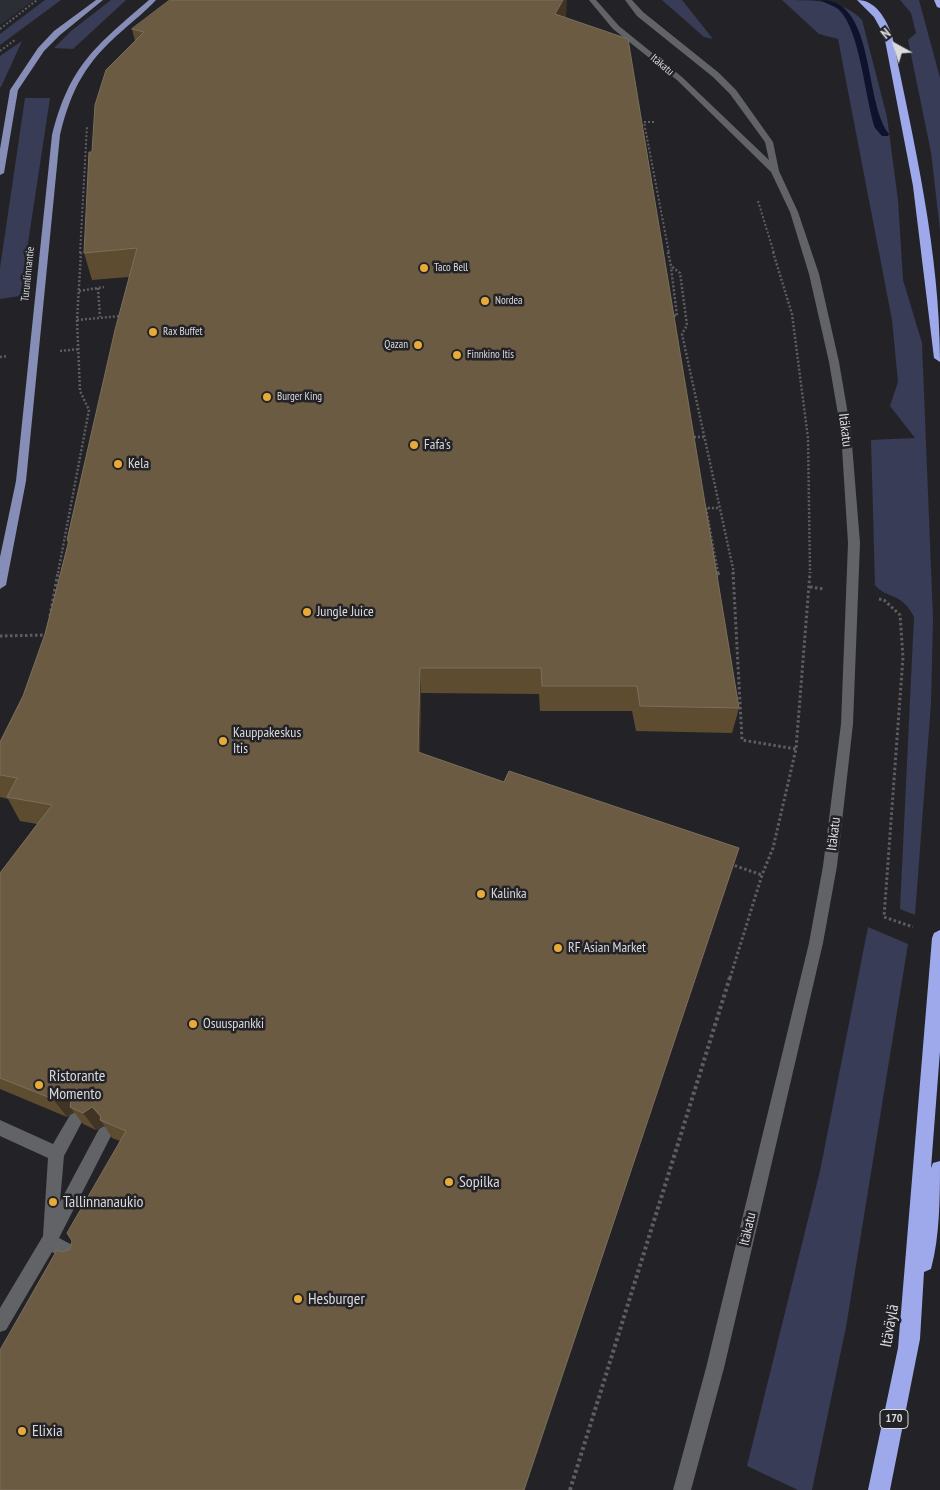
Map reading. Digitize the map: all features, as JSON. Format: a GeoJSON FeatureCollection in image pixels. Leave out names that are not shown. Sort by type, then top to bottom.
{"type":"FeatureCollection","features":[{"type":"Feature","properties":{"kind":"highway"},"geometry":{"type":"LineString","coordinates":[[861,0],[882,20],[888,35],[918,186],[940,358]]}},
{"type":"Feature","properties":{"kind":"highway"},"geometry":{"type":"LineString","coordinates":[[938,0],[940,5]]}},
{"type":"Feature","properties":{"kind":"highway"},"geometry":{"type":"LineString","coordinates":[[908,1347],[940,938]]}},
{"type":"Feature","properties":{"kind":"highway","name":"Itäväylä"},"geometry":{"type":"LineString","coordinates":[[879,1490],[908,1347],[940,1170]]}},
{"type":"Feature","properties":{"kind":"main road"},"geometry":{"type":"LineString","coordinates":[[0,173],[14,90],[41,50],[57,33],[100,0]]}},
{"type":"Feature","properties":{"kind":"main road","name":"Turunlinnantie"},"geometry":{"type":"LineString","coordinates":[[0,585],[21,481],[36,318],[56,135],[61,109],[68,90],[88,58],[153,0]]}},
{"type":"Feature","properties":{"kind":"street","name":"Itäkatu"},"geometry":{"type":"LineString","coordinates":[[592,0],[601,14],[665,66],[724,120],[775,171]]}},
{"type":"Feature","properties":{"kind":"street","name":"Itäkatu"},"geometry":{"type":"LineString","coordinates":[[628,0],[640,14],[699,59],[733,92],[770,142],[775,171],[794,212],[814,274],[834,362],[846,432],[854,543],[847,724],[831,857],[816,943],[716,1368],[682,1490]]}},
{"type":"Feature","properties":{"kind":"street"},"geometry":{"type":"LineString","coordinates":[[49,1242],[56,1154],[75,1120]]}},
{"type":"Feature","properties":{"kind":"street"},"geometry":{"type":"LineString","coordinates":[[0,1128],[56,1154]]}},
{"type":"Feature","properties":{"kind":"street"},"geometry":{"type":"LineString","coordinates":[[0,1324],[49,1242],[104,1134]]}},
{"type":"Feature","properties":{"kind":"street"},"geometry":{"type":"LineString","coordinates":[[49,1242],[76,1256]]}},
{"type":"Feature","properties":{"kind":"path"},"geometry":{"type":"LineString","coordinates":[[0,29],[37,0]]}},
{"type":"Feature","properties":{"kind":"path"},"geometry":{"type":"LineString","coordinates":[[0,24],[5,24]]}},
{"type":"Feature","properties":{"kind":"path"},"geometry":{"type":"LineString","coordinates":[[654,122],[644,122],[671,266],[677,316],[664,315]]}},
{"type":"Feature","properties":{"kind":"path"},"geometry":{"type":"LineString","coordinates":[[50,617],[89,410],[80,391],[77,320],[88,124]]}},
{"type":"Feature","properties":{"kind":"path"},"geometry":{"type":"LineString","coordinates":[[570,1490],[762,876],[773,848],[796,749],[810,587],[808,438],[792,314],[756,197]]}},
{"type":"Feature","properties":{"kind":"path"},"geometry":{"type":"LineString","coordinates":[[671,266],[680,273],[687,325],[682,334],[734,574],[742,740],[796,749]]}},
{"type":"Feature","properties":{"kind":"path"},"geometry":{"type":"LineString","coordinates":[[78,291],[104,287]]}},
{"type":"Feature","properties":{"kind":"path"},"geometry":{"type":"LineString","coordinates":[[98,288],[100,317]]}},
{"type":"Feature","properties":{"kind":"path"},"geometry":{"type":"LineString","coordinates":[[120,316],[121,312]]}},
{"type":"Feature","properties":{"kind":"path"},"geometry":{"type":"LineString","coordinates":[[77,320],[127,316]]}},
{"type":"Feature","properties":{"kind":"path"},"geometry":{"type":"LineString","coordinates":[[685,437],[704,437]]}},
{"type":"Feature","properties":{"kind":"path"},"geometry":{"type":"LineString","coordinates":[[708,576],[719,576],[706,508],[720,508]]}},
{"type":"Feature","properties":{"kind":"path"},"geometry":{"type":"LineString","coordinates":[[884,600],[900,614],[902,657],[884,917],[921,930]]}},
{"type":"Feature","properties":{"kind":"path"},"geometry":{"type":"LineString","coordinates":[[43,643],[48,626]]}},
{"type":"Feature","properties":{"kind":"path"},"geometry":{"type":"LineString","coordinates":[[0,636],[46,635]]}},
{"type":"Feature","properties":{"kind":"path"},"geometry":{"type":"LineString","coordinates":[[721,860],[762,876]]}},
{"type":"Feature","properties":{"kind":"shaded area"},"geometry":{"type":"Polygon","coordinates":[[[0,0],[34,0],[0,25],[0,0]]]}},
{"type":"Feature","properties":{"kind":"shaded area"},"geometry":{"type":"Polygon","coordinates":[[[45,0],[61,0],[0,45],[0,34],[45,0]]]}},
{"type":"Feature","properties":{"kind":"shaded area"},"geometry":{"type":"Polygon","coordinates":[[[111,0],[126,0],[73,49],[54,48],[71,31],[111,0]]]}},
{"type":"Feature","properties":{"kind":"shaded area"},"geometry":{"type":"Polygon","coordinates":[[[662,0],[682,0],[713,39],[704,37],[662,0]]]}},
{"type":"Feature","properties":{"kind":"shaded area"},"geometry":{"type":"Polygon","coordinates":[[[782,0],[827,2],[846,8],[862,20],[887,117],[898,200],[903,280],[922,343],[933,619],[931,703],[915,915],[900,909],[914,617],[904,603],[875,585],[871,440],[915,438],[890,406],[898,382],[892,320],[838,39],[819,34],[782,0]]]}},
{"type":"Feature","properties":{"kind":"shaded area"},"geometry":{"type":"Polygon","coordinates":[[[900,0],[919,0],[940,78],[940,230],[931,152],[908,40],[916,33],[911,13],[900,0]]]}},
{"type":"Feature","properties":{"kind":"shaded area"},"geometry":{"type":"Polygon","coordinates":[[[22,41],[1,87],[0,87],[0,56],[22,41]]]}},
{"type":"Feature","properties":{"kind":"shaded area"},"geometry":{"type":"Polygon","coordinates":[[[25,98],[50,98],[20,296],[0,299],[0,268],[25,98]]]}},
{"type":"Feature","properties":{"kind":"shaded area"},"geometry":{"type":"Polygon","coordinates":[[[868,927],[908,944],[846,1327],[812,1490],[798,1490],[747,1466],[820,1171],[868,927]]]}},
{"type":"Feature","properties":{"kind":"building","name":"Kauppakeskus Itis"},"geometry":{"type":"Polygon","coordinates":[[[170,0],[563,0],[555,14],[628,39],[739,708],[640,706],[637,686],[542,686],[541,668],[420,668],[418,752],[504,782],[509,771],[739,848],[524,1490],[0,1490],[0,1350],[57,1250],[62,1252],[70,1249],[72,1241],[67,1233],[126,1131],[100,1120],[101,1116],[92,1107],[83,1113],[70,1107],[71,1101],[63,1092],[53,1099],[0,1078],[0,873],[52,805],[7,797],[17,778],[0,775],[0,742],[23,696],[45,634],[69,540],[67,540],[115,330],[137,248],[84,253],[89,152],[92,152],[95,105],[106,70],[144,32],[132,29],[170,0]]]}},
{"type":"Feature","properties":{"kind":"waterway"},"geometry":{"type":"LineString","coordinates":[[824,0],[841,8],[850,19],[862,56],[875,115],[879,128],[885,134]]}},
{"type":"Feature","properties":{"kind":"place","name":"Taco Bell"},"geometry":{"type":"Point","coordinates":[424,268]}},
{"type":"Feature","properties":{"kind":"place","name":"Nordea"},"geometry":{"type":"Point","coordinates":[485,301]}},
{"type":"Feature","properties":{"kind":"place","name":"Rax Buffet"},"geometry":{"type":"Point","coordinates":[153,332]}},
{"type":"Feature","properties":{"kind":"place","name":"Qazan"},"geometry":{"type":"Point","coordinates":[418,345]}},
{"type":"Feature","properties":{"kind":"place","name":"Finnkino Itis"},"geometry":{"type":"Point","coordinates":[457,355]}},
{"type":"Feature","properties":{"kind":"place","name":"Burger King"},"geometry":{"type":"Point","coordinates":[267,397]}},
{"type":"Feature","properties":{"kind":"place","name":"Fafa’s"},"geometry":{"type":"Point","coordinates":[414,445]}},
{"type":"Feature","properties":{"kind":"place","name":"Kela"},"geometry":{"type":"Point","coordinates":[118,464]}},
{"type":"Feature","properties":{"kind":"place","name":"Jungle Juice"},"geometry":{"type":"Point","coordinates":[307,612]}},
{"type":"Feature","properties":{"kind":"place","name":"Kauppakeskus Itis"},"geometry":{"type":"Point","coordinates":[223,741]}},
{"type":"Feature","properties":{"kind":"place","name":"Kalinka"},"geometry":{"type":"Point","coordinates":[481,894]}},
{"type":"Feature","properties":{"kind":"place","name":"RF Asian Market"},"geometry":{"type":"Point","coordinates":[558,948]}},
{"type":"Feature","properties":{"kind":"place","name":"Osuuspankki"},"geometry":{"type":"Point","coordinates":[193,1024]}},
{"type":"Feature","properties":{"kind":"place","name":"Ristorante Momento"},"geometry":{"type":"Point","coordinates":[39,1085]}},
{"type":"Feature","properties":{"kind":"place","name":"Sopilka"},"geometry":{"type":"Point","coordinates":[449,1182]}},
{"type":"Feature","properties":{"kind":"place","name":"Tallinnanaukio"},"geometry":{"type":"Point","coordinates":[53,1202]}},
{"type":"Feature","properties":{"kind":"place","name":"Hesburger"},"geometry":{"type":"Point","coordinates":[298,1299]}},
{"type":"Feature","properties":{"kind":"place","name":"Elixia"},"geometry":{"type":"Point","coordinates":[22,1431]}}]}
